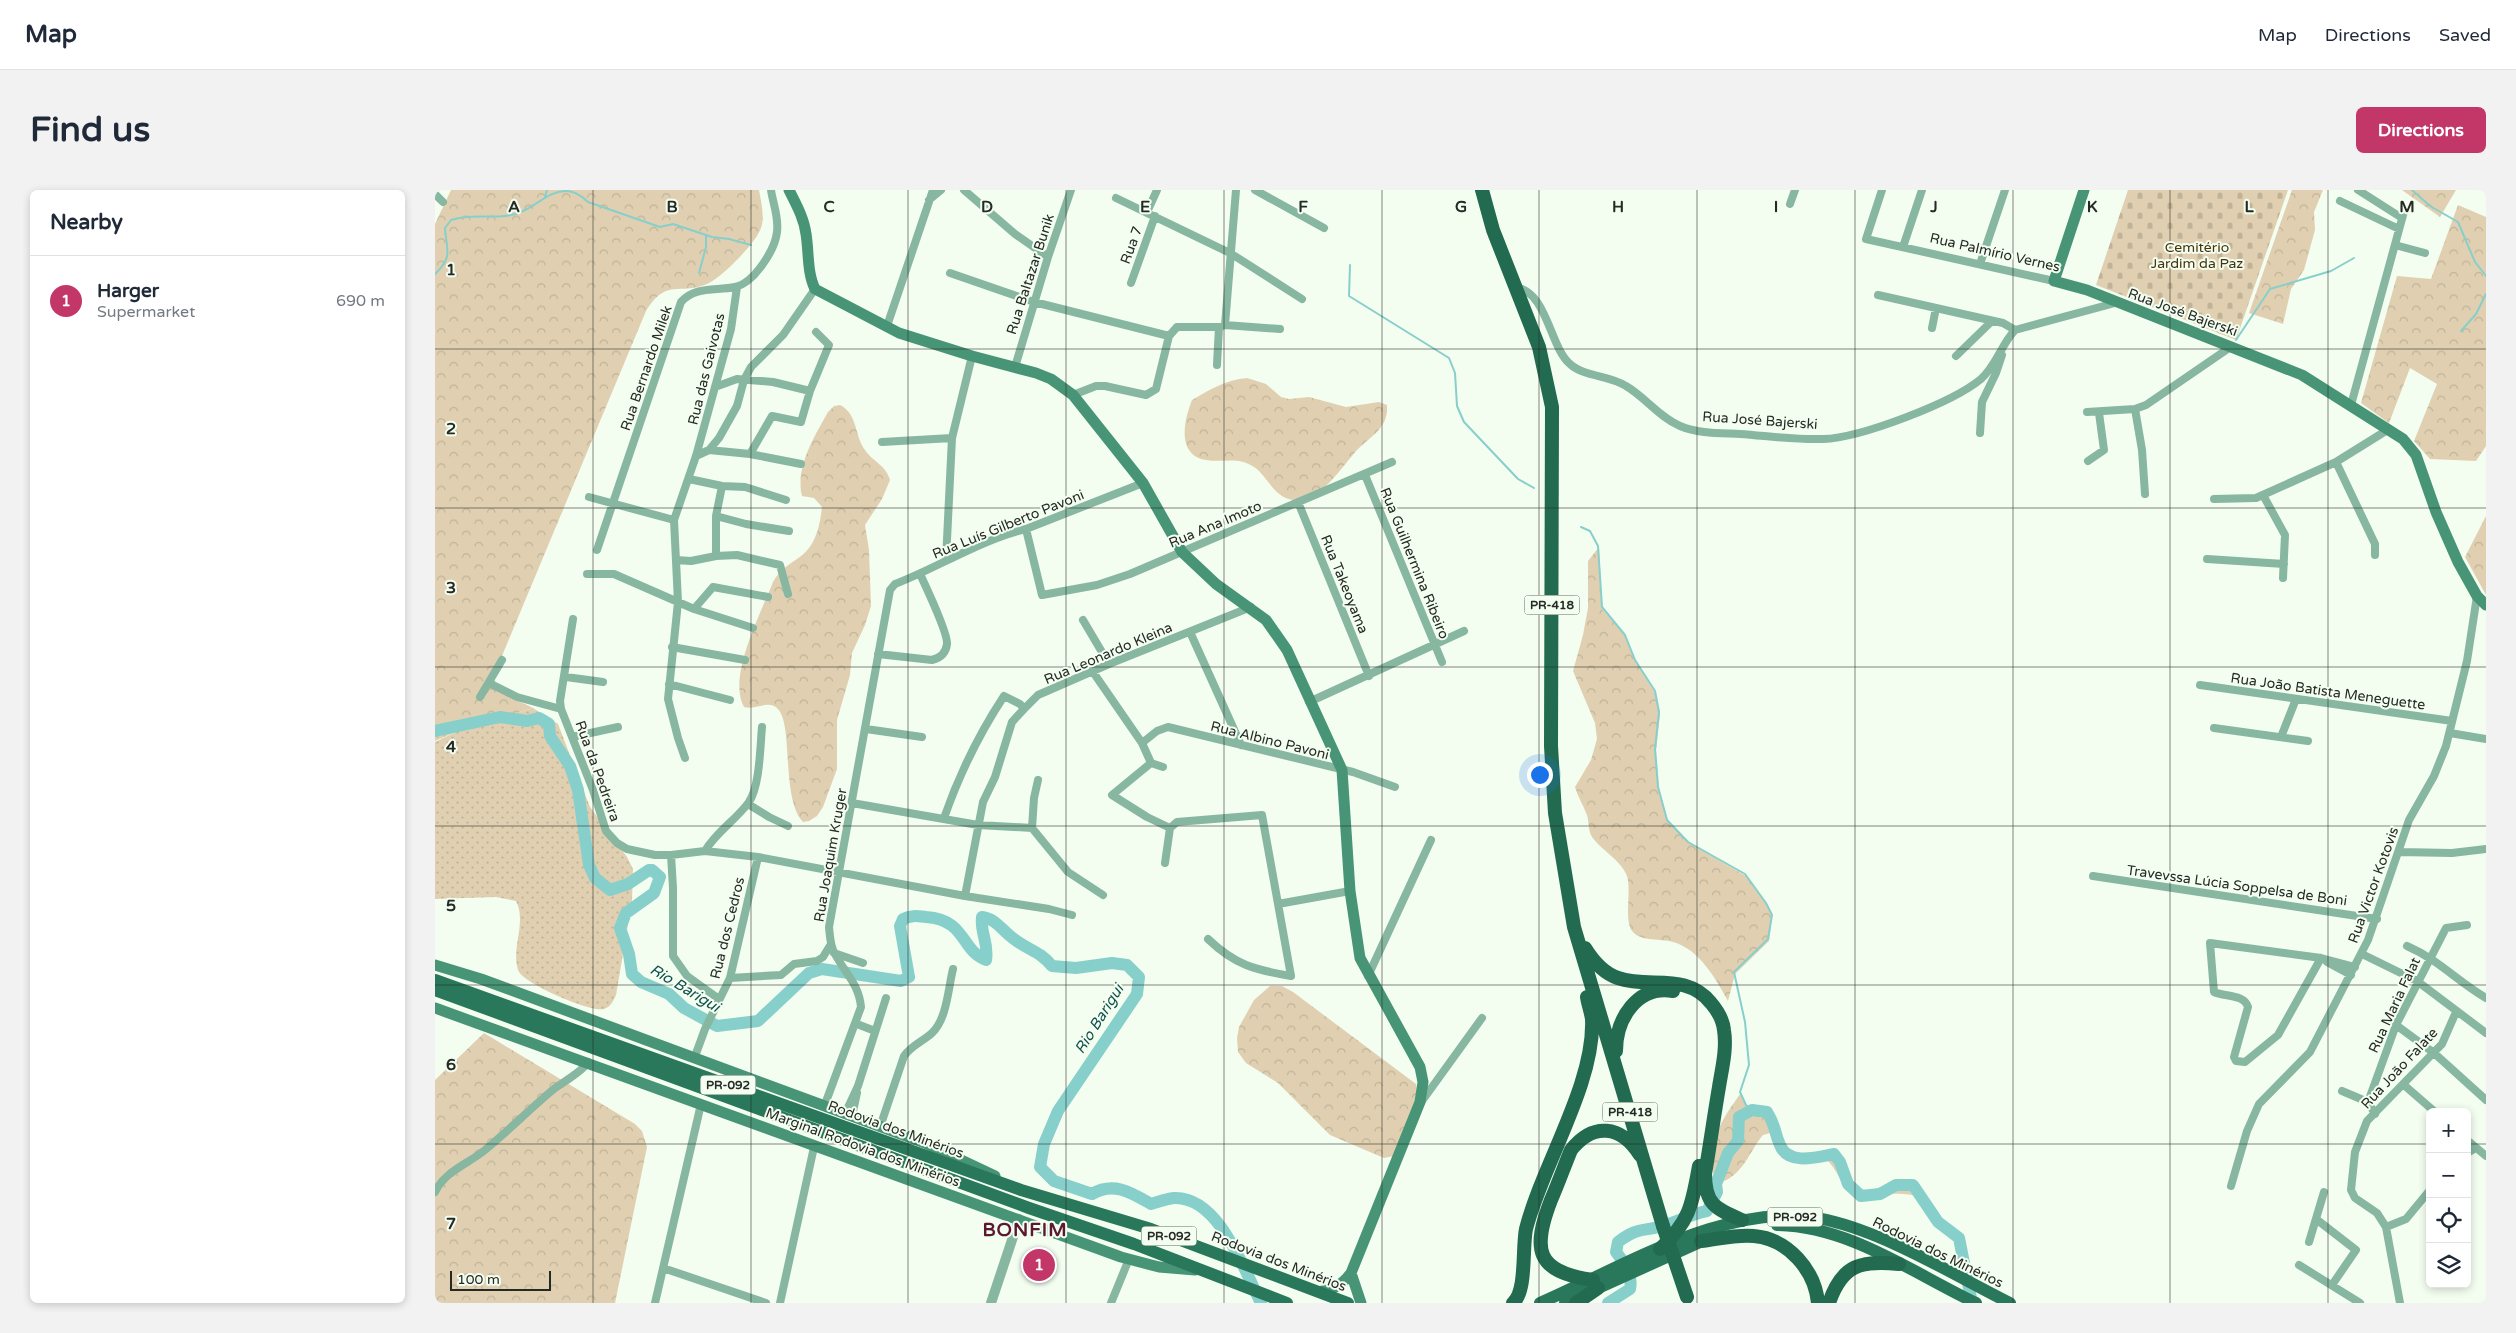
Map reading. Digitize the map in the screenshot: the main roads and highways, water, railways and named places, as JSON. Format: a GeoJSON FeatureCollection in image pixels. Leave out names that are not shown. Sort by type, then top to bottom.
{"type":"FeatureCollection","features":[{"type":"Feature","properties":{"kind":"highway","name":"PR-418"},"geometry":{"type":"LineString","coordinates":[[1482,190],[1493,230],[1545,366],[1552,407],[1551,746],[1555,813],[1574,928],[1653,1194],[1688,1300]]}},
{"type":"Feature","properties":{"kind":"highway"},"geometry":{"type":"LineString","coordinates":[[1574,928],[1596,964],[1607,974],[1628,980],[1675,983],[1690,987],[1705,996],[1717,1011],[1724,1028],[1725,1050],[1705,1174],[1705,1188],[1714,1207],[1742,1220]]}},
{"type":"Feature","properties":{"kind":"highway"},"geometry":{"type":"LineString","coordinates":[[1513,1303],[1521,1286],[1525,1238],[1531,1212],[1582,1078],[1589,1053],[1592,1019],[1574,928]]}},
{"type":"Feature","properties":{"kind":"highway"},"geometry":{"type":"LineString","coordinates":[[1615,1062],[1616,1038],[1620,1023],[1628,1009],[1644,996],[1657,991],[1685,993],[1700,1001],[1711,1013],[1717,1030],[1718,1049],[1693,1201],[1686,1220],[1660,1249]]}},
{"type":"Feature","properties":{"kind":"highway"},"geometry":{"type":"LineString","coordinates":[[1599,1283],[1572,1277],[1555,1270],[1545,1260],[1539,1245],[1541,1228],[1571,1150],[1579,1140],[1589,1134],[1600,1131],[1614,1132],[1633,1144],[1645,1162]]}},
{"type":"Feature","properties":{"kind":"highway"},"geometry":{"type":"LineString","coordinates":[[1701,1241],[1754,1235],[1772,1240],[1791,1251],[1805,1267],[1813,1282],[1818,1303]]}},
{"type":"Feature","properties":{"kind":"highway"},"geometry":{"type":"LineString","coordinates":[[1829,1303],[1839,1280],[1849,1270],[1861,1264],[1873,1262],[1899,1264]]}},
{"type":"Feature","properties":{"kind":"highway"},"geometry":{"type":"LineString","coordinates":[[1576,1303],[1599,1283]]}},
{"type":"Feature","properties":{"kind":"main road"},"geometry":{"type":"LineString","coordinates":[[789,190],[806,232],[811,280],[815,289],[912,338],[1051,379],[1073,396],[1143,483],[1182,552],[1217,584],[1251,607],[1266,620],[1277,635],[1342,770],[1349,891],[1357,944],[1368,976],[1420,1067],[1423,1082],[1420,1102],[1351,1273],[1343,1283],[1332,1290],[1319,1292]]}},
{"type":"Feature","properties":{"kind":"main road","name":"Rua Palmírio Vernes"},"geometry":{"type":"LineString","coordinates":[[2084,190],[2054,281],[2074,286],[2115,303]]}},
{"type":"Feature","properties":{"kind":"main road","name":"Rua José Bajerski"},"geometry":{"type":"LineString","coordinates":[[2115,303],[2232,346],[2302,375],[2403,439],[2416,455],[2450,545],[2477,596],[2486,606]]}},
{"type":"Feature","properties":{"kind":"main road","name":"Marginal Rodovia dos Minérios"},"geometry":{"type":"LineString","coordinates":[[435,965],[489,982],[925,1143],[1021,1190]]}},
{"type":"Feature","properties":{"kind":"main road","name":"Rodovia dos Minérios"},"geometry":{"type":"LineString","coordinates":[[435,980],[1021,1190],[1151,1229],[1347,1303]]}},
{"type":"Feature","properties":{"kind":"main road","name":"Rodovia dos Minérios"},"geometry":{"type":"LineString","coordinates":[[435,990],[1029,1208],[1133,1244],[1231,1283],[1283,1301]]}},
{"type":"Feature","properties":{"kind":"main road","name":"Marginal Rodovia dos Minérios"},"geometry":{"type":"LineString","coordinates":[[435,1008],[1129,1259],[1159,1267],[1199,1270]]}},
{"type":"Feature","properties":{"kind":"main road","name":"Rodovia dos Minérios"},"geometry":{"type":"LineString","coordinates":[[1636,1266],[1660,1249],[1691,1235],[1742,1220],[1805,1217],[1827,1220],[1897,1247],[2010,1303]]}},
{"type":"Feature","properties":{"kind":"main road","name":"Rodovia dos Minérios"},"geometry":{"type":"LineString","coordinates":[[1565,1303],[1599,1283],[1636,1266],[1728,1231],[1764,1225],[1788,1225],[1839,1236],[1976,1303]]}},
{"type":"Feature","properties":{"kind":"main road"},"geometry":{"type":"LineString","coordinates":[[1351,1273],[1361,1303]]}},
{"type":"Feature","properties":{"kind":"main road","name":"Rodovia dos Minérios"},"geometry":{"type":"LineString","coordinates":[[1540,1303],[1599,1283]]}},
{"type":"Feature","properties":{"kind":"waterway"},"geometry":{"type":"LineString","coordinates":[[545,197],[547,190]]}},
{"type":"Feature","properties":{"kind":"waterway"},"geometry":{"type":"LineString","coordinates":[[2412,190],[2430,206],[2458,222],[2475,262],[2486,276]]}},
{"type":"Feature","properties":{"kind":"waterway"},"geometry":{"type":"LineString","coordinates":[[435,274],[447,257],[445,228],[451,220],[515,214],[550,195],[562,191],[574,192],[588,202],[660,227],[673,224],[712,237],[751,245]]}},
{"type":"Feature","properties":{"kind":"waterway"},"geometry":{"type":"LineString","coordinates":[[699,273],[706,247],[706,235]]}},
{"type":"Feature","properties":{"kind":"waterway"},"geometry":{"type":"LineString","coordinates":[[2236,340],[2270,289],[2331,271],[2354,258]]}},
{"type":"Feature","properties":{"kind":"waterway"},"geometry":{"type":"LineString","coordinates":[[1350,265],[1349,296],[1449,358],[1455,373],[1457,406],[1464,422],[1518,479],[1534,488]]}},
{"type":"Feature","properties":{"kind":"waterway"},"geometry":{"type":"LineString","coordinates":[[2461,331],[2476,314],[2486,294]]}},
{"type":"Feature","properties":{"kind":"waterway"},"geometry":{"type":"LineString","coordinates":[[1581,527],[1590,531],[1598,546],[1602,607],[1625,635],[1635,660],[1655,691],[1659,712],[1655,749],[1658,787],[1667,820],[1688,842],[1745,874],[1766,903],[1772,915],[1768,939],[1734,972],[1745,1022],[1749,1065],[1740,1092],[1746,1105],[1752,1110]]}},
{"type":"Feature","properties":{"kind":"waterway","name":"Rio Barigui"},"geometry":{"type":"LineString","coordinates":[[435,731],[500,717],[527,721],[539,718],[549,724],[550,736],[570,766],[578,790],[589,865],[595,878],[610,890],[628,884],[649,870],[652,870],[660,877],[654,893],[626,913],[620,928],[629,954],[632,974],[641,982],[669,994],[684,1008],[717,1026],[758,1021],[809,973],[822,969],[901,981],[909,977],[900,926],[903,919],[911,916],[939,919],[949,924],[956,929],[971,949],[986,960],[987,954],[982,917],[992,920],[1019,943],[1043,957],[1052,966],[1076,968],[1112,963],[1127,965],[1139,977],[1137,994],[1058,1111],[1044,1144],[1040,1167],[1054,1181],[1092,1194],[1100,1190],[1123,1190],[1151,1204],[1174,1198],[1190,1201],[1204,1209],[1228,1237],[1261,1303]]}},
{"type":"Feature","properties":{"kind":"waterway","name":"Rio Barigui"},"geometry":{"type":"LineString","coordinates":[[1608,1303],[1630,1289],[1631,1284],[1625,1265],[1616,1252],[1618,1242],[1635,1232],[1662,1226],[1707,1211],[1717,1192],[1716,1184],[1728,1153],[1738,1141],[1739,1117],[1752,1110],[1767,1112],[1780,1145],[1784,1152],[1790,1156],[1812,1158],[1834,1154],[1840,1162],[1848,1184],[1861,1196],[1880,1194],[1896,1185],[1913,1185],[1938,1222],[1959,1238],[1972,1303]]}},
{"type":"Feature","properties":{"kind":"place","name":"Harger"},"geometry":{"type":"Point","coordinates":[1039,1265]}},
{"type":"Feature","properties":{"kind":"district","name":"BONFIM"},"geometry":{"type":"Point","coordinates":[1025,1229]}},
{"type":"Feature","properties":{"kind":"park label","name":"Cemitério Jardim da Paz"},"geometry":{"type":"Point","coordinates":[2197,256]}}]}
